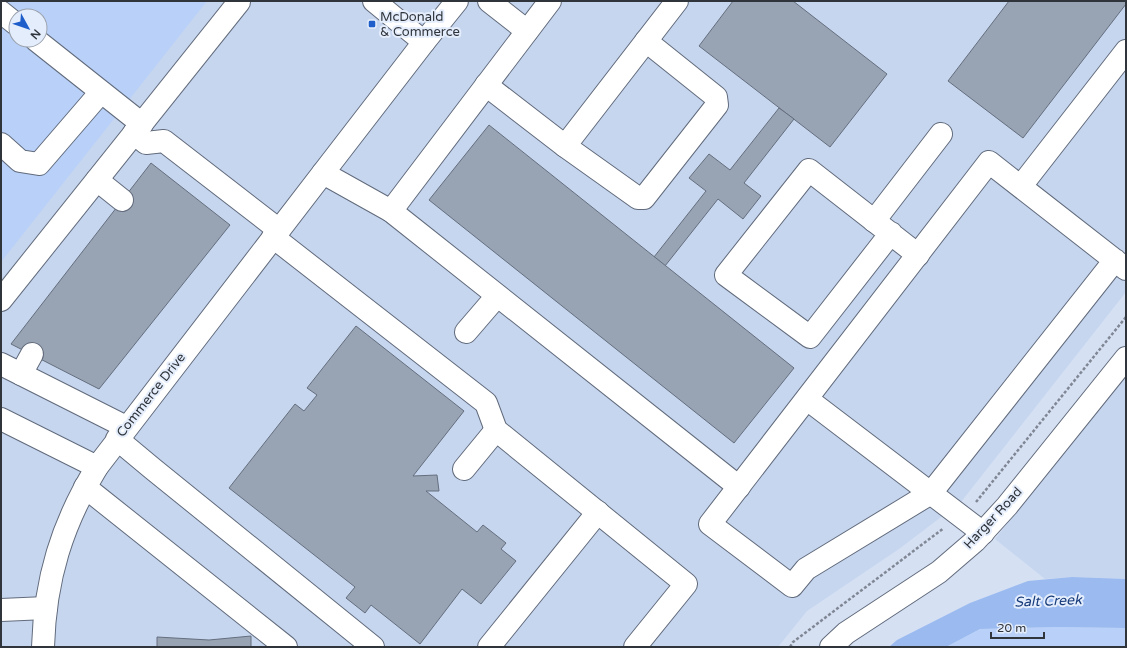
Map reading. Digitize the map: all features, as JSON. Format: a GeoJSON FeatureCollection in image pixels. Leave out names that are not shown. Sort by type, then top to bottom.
{"type":"FeatureCollection","features":[{"type":"Feature","properties":{"kind":"street"},"geometry":{"type":"LineString","coordinates":[[1,300],[97,180],[141,133],[239,1]]}},
{"type":"Feature","properties":{"kind":"street"},"geometry":{"type":"LineString","coordinates":[[374,1],[424,42]]}},
{"type":"Feature","properties":{"kind":"street","name":"Commerce Drive"},"geometry":{"type":"LineString","coordinates":[[43,647],[48,590],[58,549],[75,506],[97,467],[276,233],[457,1]]}},
{"type":"Feature","properties":{"kind":"street"},"geometry":{"type":"LineString","coordinates":[[489,1],[527,31]]}},
{"type":"Feature","properties":{"kind":"street"},"geometry":{"type":"LineString","coordinates":[[390,211],[550,1]]}},
{"type":"Feature","properties":{"kind":"street"},"geometry":{"type":"LineString","coordinates":[[565,146],[677,1]]}},
{"type":"Feature","properties":{"kind":"street"},"geometry":{"type":"LineString","coordinates":[[486,85],[565,146],[638,198],[644,198],[717,105],[716,97],[646,41]]}},
{"type":"Feature","properties":{"kind":"street"},"geometry":{"type":"LineString","coordinates":[[46,48],[101,92],[141,133],[164,141],[486,403],[496,430],[686,584],[635,647]]}},
{"type":"Feature","properties":{"kind":"street"},"geometry":{"type":"LineString","coordinates":[[1020,186],[1126,51]]}},
{"type":"Feature","properties":{"kind":"street"},"geometry":{"type":"LineString","coordinates":[[1,144],[20,161],[39,164],[101,92]]}},
{"type":"Feature","properties":{"kind":"street"},"geometry":{"type":"LineString","coordinates":[[918,255],[882,227],[809,170],[726,275],[810,337],[882,227],[941,134]]}},
{"type":"Feature","properties":{"kind":"street"},"geometry":{"type":"LineString","coordinates":[[989,162],[1020,186],[1120,264],[931,493],[806,568],[792,586],[710,524],[989,162]]}},
{"type":"Feature","properties":{"kind":"street"},"geometry":{"type":"LineString","coordinates":[[323,173],[390,211],[739,487]]}},
{"type":"Feature","properties":{"kind":"street"},"geometry":{"type":"LineString","coordinates":[[97,180],[122,200]]}},
{"type":"Feature","properties":{"kind":"street"},"geometry":{"type":"LineString","coordinates":[[466,332],[497,296]]}},
{"type":"Feature","properties":{"kind":"street"},"geometry":{"type":"LineString","coordinates":[[21,374],[32,354]]}},
{"type":"Feature","properties":{"kind":"street","name":"Harger Road"},"geometry":{"type":"LineString","coordinates":[[831,647],[846,633],[939,572],[975,541],[1007,506],[1126,358]]}},
{"type":"Feature","properties":{"kind":"street"},"geometry":{"type":"LineString","coordinates":[[1,364],[21,374],[122,433],[160,474],[373,647]]}},
{"type":"Feature","properties":{"kind":"street"},"geometry":{"type":"LineString","coordinates":[[807,399],[983,533]]}},
{"type":"Feature","properties":{"kind":"street"},"geometry":{"type":"LineString","coordinates":[[1,419],[97,467]]}},
{"type":"Feature","properties":{"kind":"street"},"geometry":{"type":"LineString","coordinates":[[464,469],[496,430]]}},
{"type":"Feature","properties":{"kind":"street"},"geometry":{"type":"LineString","coordinates":[[85,487],[286,647]]}},
{"type":"Feature","properties":{"kind":"street"},"geometry":{"type":"LineString","coordinates":[[490,647],[598,512]]}},
{"type":"Feature","properties":{"kind":"street"},"geometry":{"type":"LineString","coordinates":[[1,610],[46,608]]}},
{"type":"Feature","properties":{"kind":"street"},"geometry":{"type":"LineString","coordinates":[[260,626],[260,647]]}},
{"type":"Feature","properties":{"kind":"path"},"geometry":{"type":"LineString","coordinates":[[790,647],[793,642],[972,508],[1126,317]]}},
{"type":"Feature","properties":{"kind":"shaded area"},"geometry":{"type":"Polygon","coordinates":[[[1,1],[1126,1],[1126,292],[961,502],[899,549],[807,611],[778,647],[1,647],[1,1]]]}},
{"type":"Feature","properties":{"kind":"shaded area"},"geometry":{"type":"Polygon","coordinates":[[[1,1],[207,1],[1,262],[1,1]]]}},
{"type":"Feature","properties":{"kind":"shaded area"},"geometry":{"type":"Polygon","coordinates":[[[1126,377],[1126,579],[1072,577],[1045,579],[995,539],[1126,377]]]}},
{"type":"Feature","properties":{"kind":"shaded area"},"geometry":{"type":"Polygon","coordinates":[[[1057,627],[1126,628],[1126,647],[946,647],[980,629],[1057,627]]]}},
{"type":"Feature","properties":{"kind":"water","name":"Salt Creek"},"geometry":{"type":"Polygon","coordinates":[[[1072,577],[1126,579],[1126,628],[1057,627],[980,629],[946,647],[889,647],[897,640],[970,603],[1028,581],[1072,577]]]}},
{"type":"Feature","properties":{"kind":"building"},"geometry":{"type":"Polygon","coordinates":[[[733,1],[793,1],[887,74],[830,147],[699,46],[733,1]]]}},
{"type":"Feature","properties":{"kind":"building"},"geometry":{"type":"Polygon","coordinates":[[[1009,1],[1126,1],[1126,4],[1023,138],[948,81],[1009,1]]]}},
{"type":"Feature","properties":{"kind":"building"},"geometry":{"type":"Polygon","coordinates":[[[779,108],[794,119],[744,183],[761,196],[743,219],[718,199],[665,266],[654,257],[706,191],[689,178],[709,154],[730,170],[779,108]]]}},
{"type":"Feature","properties":{"kind":"building"},"geometry":{"type":"Polygon","coordinates":[[[489,125],[794,368],[734,443],[429,200],[489,125]]]}},
{"type":"Feature","properties":{"kind":"building"},"geometry":{"type":"Polygon","coordinates":[[[151,163],[230,225],[99,389],[11,344],[151,163]]]}},
{"type":"Feature","properties":{"kind":"building"},"geometry":{"type":"Polygon","coordinates":[[[356,326],[464,411],[413,476],[437,475],[439,491],[426,491],[477,532],[483,525],[506,543],[501,549],[516,561],[481,604],[462,589],[420,644],[371,605],[365,613],[346,598],[355,587],[229,488],[295,404],[304,411],[317,395],[307,388],[356,326]]]}},
{"type":"Feature","properties":{"kind":"building"},"geometry":{"type":"Polygon","coordinates":[[[251,636],[251,647],[157,647],[157,637],[209,640],[251,636]]]}},
{"type":"Feature","properties":{"kind":"place","name":"McDonald & Commerce"},"geometry":{"type":"Point","coordinates":[372,24]}}]}
